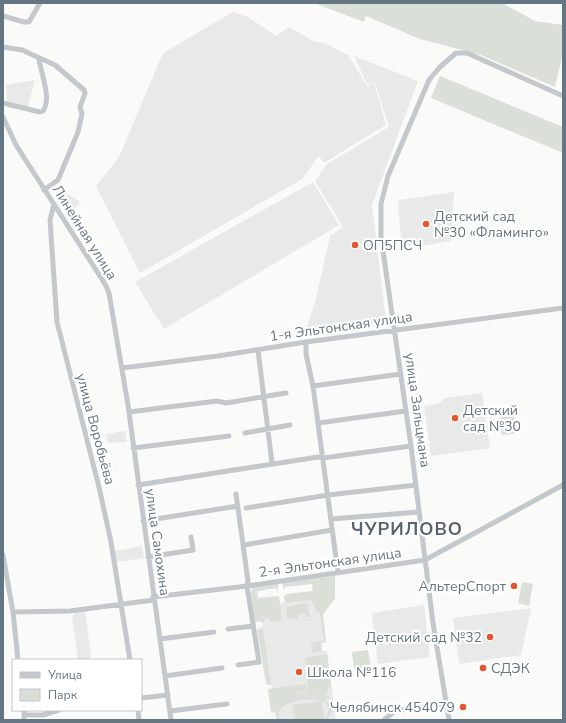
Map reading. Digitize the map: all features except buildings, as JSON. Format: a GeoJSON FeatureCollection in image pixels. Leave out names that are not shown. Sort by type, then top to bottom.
{"type":"FeatureCollection","features":[{"type":"Feature","properties":{"kind":"street"},"geometry":{"type":"LineString","coordinates":[[3,16],[29,22],[40,3]]}},
{"type":"Feature","properties":{"kind":"street"},"geometry":{"type":"LineString","coordinates":[[3,47],[22,50],[55,65],[82,86],[85,93],[80,107],[82,114],[78,132],[62,172],[58,180],[44,190]]}},
{"type":"Feature","properties":{"kind":"street","name":"улица Зальцмана"},"geometry":{"type":"LineString","coordinates":[[449,720],[425,560],[411,446],[381,237],[381,204],[388,176],[429,80],[440,67],[456,53],[467,53],[563,96]]}},
{"type":"Feature","properties":{"kind":"street"},"geometry":{"type":"LineString","coordinates":[[3,103],[43,111],[46,104],[46,87],[42,78],[39,59]]}},
{"type":"Feature","properties":{"kind":"street","name":"Линейная улица"},"geometry":{"type":"LineString","coordinates":[[3,117],[5,127],[105,284],[112,304],[122,368]]}},
{"type":"Feature","properties":{"kind":"street","name":"улица Воробьёва"},"geometry":{"type":"LineString","coordinates":[[54,204],[50,220],[57,322],[100,487],[111,542],[130,659]]}},
{"type":"Feature","properties":{"kind":"street","name":"1-я Эльтонская улица"},"geometry":{"type":"LineString","coordinates":[[122,368],[563,308]]}},
{"type":"Feature","properties":{"kind":"street"},"geometry":{"type":"LineString","coordinates":[[306,342],[306,354],[313,386],[338,573]]}},
{"type":"Feature","properties":{"kind":"street"},"geometry":{"type":"LineString","coordinates":[[258,350],[272,463]]}},
{"type":"Feature","properties":{"kind":"street","name":"улица Самохина"},"geometry":{"type":"LineString","coordinates":[[122,368],[171,720]]}},
{"type":"Feature","properties":{"kind":"street"},"geometry":{"type":"LineString","coordinates":[[313,386],[401,374]]}},
{"type":"Feature","properties":{"kind":"street"},"geometry":{"type":"LineString","coordinates":[[129,412],[217,401],[226,402],[286,393]]}},
{"type":"Feature","properties":{"kind":"street"},"geometry":{"type":"LineString","coordinates":[[318,423],[406,411]]}},
{"type":"Feature","properties":{"kind":"street"},"geometry":{"type":"LineString","coordinates":[[245,433],[290,425]]}},
{"type":"Feature","properties":{"kind":"street"},"geometry":{"type":"LineString","coordinates":[[134,448],[229,436]]}},
{"type":"Feature","properties":{"kind":"street"},"geometry":{"type":"LineString","coordinates":[[138,485],[318,456],[323,458],[411,446]]}},
{"type":"Feature","properties":{"kind":"street","name":"2-я Эльтонская улица"},"geometry":{"type":"LineString","coordinates":[[13,612],[70,611],[120,605],[153,598],[425,560],[563,484]]}},
{"type":"Feature","properties":{"kind":"street"},"geometry":{"type":"LineString","coordinates":[[246,508],[328,495],[416,485]]}},
{"type":"Feature","properties":{"kind":"street"},"geometry":{"type":"LineString","coordinates":[[236,494],[244,545],[248,580],[247,586],[259,662],[238,665]]}},
{"type":"Feature","properties":{"kind":"street"},"geometry":{"type":"LineString","coordinates":[[143,521],[238,506]]}},
{"type":"Feature","properties":{"kind":"street"},"geometry":{"type":"LineString","coordinates":[[331,519],[419,512]]}},
{"type":"Feature","properties":{"kind":"street"},"geometry":{"type":"LineString","coordinates":[[244,545],[332,530]]}},
{"type":"Feature","properties":{"kind":"street"},"geometry":{"type":"LineString","coordinates":[[148,557],[193,550],[192,537]]}},
{"type":"Feature","properties":{"kind":"street"},"geometry":{"type":"LineString","coordinates":[[3,555],[13,612],[18,659]]}},
{"type":"Feature","properties":{"kind":"street"},"geometry":{"type":"LineString","coordinates":[[228,629],[253,626]]}},
{"type":"Feature","properties":{"kind":"street"},"geometry":{"type":"LineString","coordinates":[[160,639],[214,632]]}},
{"type":"Feature","properties":{"kind":"street"},"geometry":{"type":"LineString","coordinates":[[165,676],[222,668]]}},
{"type":"Feature","properties":{"kind":"street"},"geometry":{"type":"LineString","coordinates":[[142,698],[168,695]]}},
{"type":"Feature","properties":{"kind":"street"},"geometry":{"type":"LineString","coordinates":[[170,710],[226,704]]}},
{"type":"Feature","properties":{"kind":"street"},"geometry":{"type":"LineString","coordinates":[[384,720],[395,711],[446,704]]}},
{"type":"Feature","properties":{"kind":"street"},"geometry":{"type":"LineString","coordinates":[[24,715],[42,715],[56,711]]}},
{"type":"Feature","properties":{"kind":"shaded area"},"geometry":{"type":"Polygon","coordinates":[[[233,12],[248,17],[276,36],[289,27],[315,42],[325,43],[349,56],[367,86],[374,83],[386,125],[324,163],[319,156],[302,179],[140,273],[96,186],[119,157],[163,53],[233,12]]]}},
{"type":"Feature","properties":{"kind":"shaded area"},"geometry":{"type":"Polygon","coordinates":[[[354,56],[418,81],[372,205],[386,321],[305,333],[316,298],[330,236],[343,227],[315,181],[327,164],[389,127],[375,83],[367,84],[354,56]]]}},
{"type":"Feature","properties":{"kind":"shaded area"},"geometry":{"type":"Polygon","coordinates":[[[35,80],[28,107],[7,101],[6,85],[35,80]]]}},
{"type":"Feature","properties":{"kind":"shaded area"},"geometry":{"type":"Polygon","coordinates":[[[313,182],[339,225],[164,329],[135,282],[313,182]]]}},
{"type":"Feature","properties":{"kind":"shaded area"},"geometry":{"type":"Polygon","coordinates":[[[58,187],[80,202],[71,214],[61,204],[56,191],[58,187]]]}},
{"type":"Feature","properties":{"kind":"shaded area","name":"Детский сад №30 «Фламинго»"},"geometry":{"type":"Polygon","coordinates":[[[454,192],[451,241],[414,247],[413,245],[402,246],[398,206],[399,200],[454,192]]]}},
{"type":"Feature","properties":{"kind":"shaded area","name":"Детский сад №30"},"geometry":{"type":"Polygon","coordinates":[[[482,393],[490,448],[431,456],[424,406],[439,403],[445,398],[482,393]]]}},
{"type":"Feature","properties":{"kind":"shaded area"},"geometry":{"type":"Polygon","coordinates":[[[125,431],[127,442],[108,443],[106,434],[125,431]]]}},
{"type":"Feature","properties":{"kind":"shaded area"},"geometry":{"type":"Polygon","coordinates":[[[142,546],[144,558],[116,562],[114,551],[142,546]]]}},
{"type":"Feature","properties":{"kind":"shaded area","name":"Школа №116"},"geometry":{"type":"Polygon","coordinates":[[[319,598],[326,642],[321,643],[322,651],[327,651],[336,720],[276,720],[260,606],[319,598]]]}},
{"type":"Feature","properties":{"kind":"shaded area"},"geometry":{"type":"Polygon","coordinates":[[[424,605],[430,657],[378,664],[372,613],[424,605]]]}},
{"type":"Feature","properties":{"kind":"shaded area","name":"Детский сад №32"},"geometry":{"type":"Polygon","coordinates":[[[531,608],[521,655],[459,664],[453,618],[531,608]]]}},
{"type":"Feature","properties":{"kind":"shaded area"},"geometry":{"type":"Polygon","coordinates":[[[85,610],[91,657],[88,659],[78,659],[72,617],[75,613],[85,610]]]}},
{"type":"Feature","properties":{"kind":"green space"},"geometry":{"type":"Polygon","coordinates":[[[314,3],[502,3],[535,21],[563,25],[563,53],[555,87],[481,55],[420,39],[366,16],[364,22],[314,3]]]}},
{"type":"Feature","properties":{"kind":"green space"},"geometry":{"type":"Polygon","coordinates":[[[440,76],[563,127],[563,153],[431,98],[440,76]]]}},
{"type":"Feature","properties":{"kind":"green space"},"geometry":{"type":"Polygon","coordinates":[[[514,416],[517,433],[502,435],[500,417],[514,416]]]}},
{"type":"Feature","properties":{"kind":"green space"},"geometry":{"type":"Polygon","coordinates":[[[335,576],[335,599],[323,614],[326,642],[321,643],[322,651],[312,653],[311,643],[324,640],[320,613],[317,612],[311,600],[285,603],[284,597],[286,594],[313,591],[312,584],[285,587],[284,590],[282,583],[335,576]]]}},
{"type":"Feature","properties":{"kind":"green space"},"geometry":{"type":"Polygon","coordinates":[[[522,582],[533,584],[529,606],[518,603],[522,582]]]}},
{"type":"Feature","properties":{"kind":"green space"},"geometry":{"type":"Polygon","coordinates":[[[278,583],[278,591],[276,588],[257,591],[258,598],[279,596],[282,620],[271,622],[268,618],[262,623],[259,621],[255,622],[251,592],[253,587],[278,583]]]}},
{"type":"Feature","properties":{"kind":"green space"},"geometry":{"type":"Polygon","coordinates":[[[306,603],[308,605],[310,617],[306,617],[306,614],[298,614],[298,618],[287,619],[286,607],[306,603]]]}},
{"type":"Feature","properties":{"kind":"green space"},"geometry":{"type":"Polygon","coordinates":[[[262,627],[271,685],[266,683],[257,630],[262,627]]]}},
{"type":"Feature","properties":{"kind":"green space"},"geometry":{"type":"Polygon","coordinates":[[[368,650],[371,667],[354,669],[352,652],[368,650]]]}},
{"type":"Feature","properties":{"kind":"green space"},"geometry":{"type":"Polygon","coordinates":[[[327,654],[331,687],[328,688],[327,695],[318,697],[329,696],[330,698],[325,699],[331,707],[331,714],[327,720],[323,720],[328,714],[329,708],[324,701],[312,699],[287,704],[281,708],[279,713],[280,720],[277,720],[276,712],[271,713],[268,689],[306,684],[307,691],[297,692],[299,700],[299,693],[308,692],[306,658],[327,654]]]}},
{"type":"Feature","properties":{"kind":"green space"},"geometry":{"type":"Polygon","coordinates":[[[322,701],[324,719],[294,720],[293,705],[322,701]]]}},
{"type":"Feature","properties":{"kind":"place","name":"Детский сад №30 «Фламинго»"},"geometry":{"type":"Point","coordinates":[426,224]}},
{"type":"Feature","properties":{"kind":"place","name":"ОП5ПСЧ"},"geometry":{"type":"Point","coordinates":[355,245]}},
{"type":"Feature","properties":{"kind":"place","name":"Детский сад №30"},"geometry":{"type":"Point","coordinates":[455,418]}},
{"type":"Feature","properties":{"kind":"place","name":"АльтерСпорт"},"geometry":{"type":"Point","coordinates":[514,586]}},
{"type":"Feature","properties":{"kind":"place","name":"Детский сад №32"},"geometry":{"type":"Point","coordinates":[490,637]}},
{"type":"Feature","properties":{"kind":"place","name":"СДЭК"},"geometry":{"type":"Point","coordinates":[483,668]}},
{"type":"Feature","properties":{"kind":"place","name":"Школа №116"},"geometry":{"type":"Point","coordinates":[299,672]}},
{"type":"Feature","properties":{"kind":"place","name":"Челябинск 454079"},"geometry":{"type":"Point","coordinates":[463,707]}},
{"type":"Feature","properties":{"kind":"district","name":"ЧУРИЛОВО"},"geometry":{"type":"Point","coordinates":[407,529]}}]}
